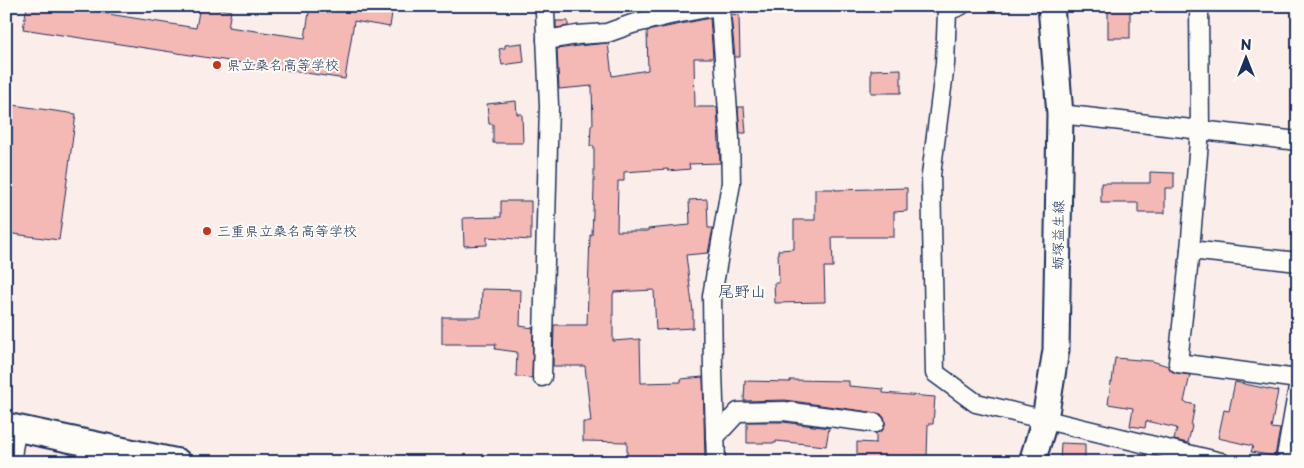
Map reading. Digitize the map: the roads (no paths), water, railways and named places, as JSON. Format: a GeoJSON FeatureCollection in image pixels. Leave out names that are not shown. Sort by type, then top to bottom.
{"type":"FeatureCollection","features":[{"type":"Feature","properties":{"kind":"street"},"geometry":{"type":"LineString","coordinates":[[542,376],[549,106],[545,12],[543,6]]}},
{"type":"Feature","properties":{"kind":"street"},"geometry":{"type":"LineString","coordinates":[[546,40],[607,33],[632,24],[719,6],[730,138],[731,184],[712,296],[716,462]]}},
{"type":"Feature","properties":{"kind":"street"},"geometry":{"type":"LineString","coordinates":[[960,6],[947,11],[945,64],[931,175],[935,373],[976,403],[1220,462]]}},
{"type":"Feature","properties":{"kind":"street","name":"蛎塚益生線"},"geometry":{"type":"LineString","coordinates":[[1032,462],[1046,419],[1056,350],[1060,114],[1052,6]]}},
{"type":"Feature","properties":{"kind":"street"},"geometry":{"type":"LineString","coordinates":[[1199,6],[1200,130],[1178,363],[1298,379]]}},
{"type":"Feature","properties":{"kind":"street"},"geometry":{"type":"LineString","coordinates":[[1060,114],[1298,141]]}},
{"type":"Feature","properties":{"kind":"street"},"geometry":{"type":"LineString","coordinates":[[1190,250],[1298,262]]}},
{"type":"Feature","properties":{"kind":"street"},"geometry":{"type":"LineString","coordinates":[[1285,462],[1298,388]]}},
{"type":"Feature","properties":{"kind":"street"},"geometry":{"type":"LineString","coordinates":[[715,438],[738,412],[784,411],[875,422]]}},
{"type":"Feature","properties":{"kind":"street"},"geometry":{"type":"LineString","coordinates":[[12,462],[12,427],[107,454],[178,462]]}},
{"type":"Feature","properties":{"kind":"place","name":"県立桑名高等学校"},"geometry":{"type":"Point","coordinates":[217,65]}},
{"type":"Feature","properties":{"kind":"place","name":"三重県立桑名高等学校"},"geometry":{"type":"Point","coordinates":[207,231]}},
{"type":"Feature","properties":{"kind":"district","name":"尾野山"},"geometry":{"type":"Point","coordinates":[742,291]}}]}
